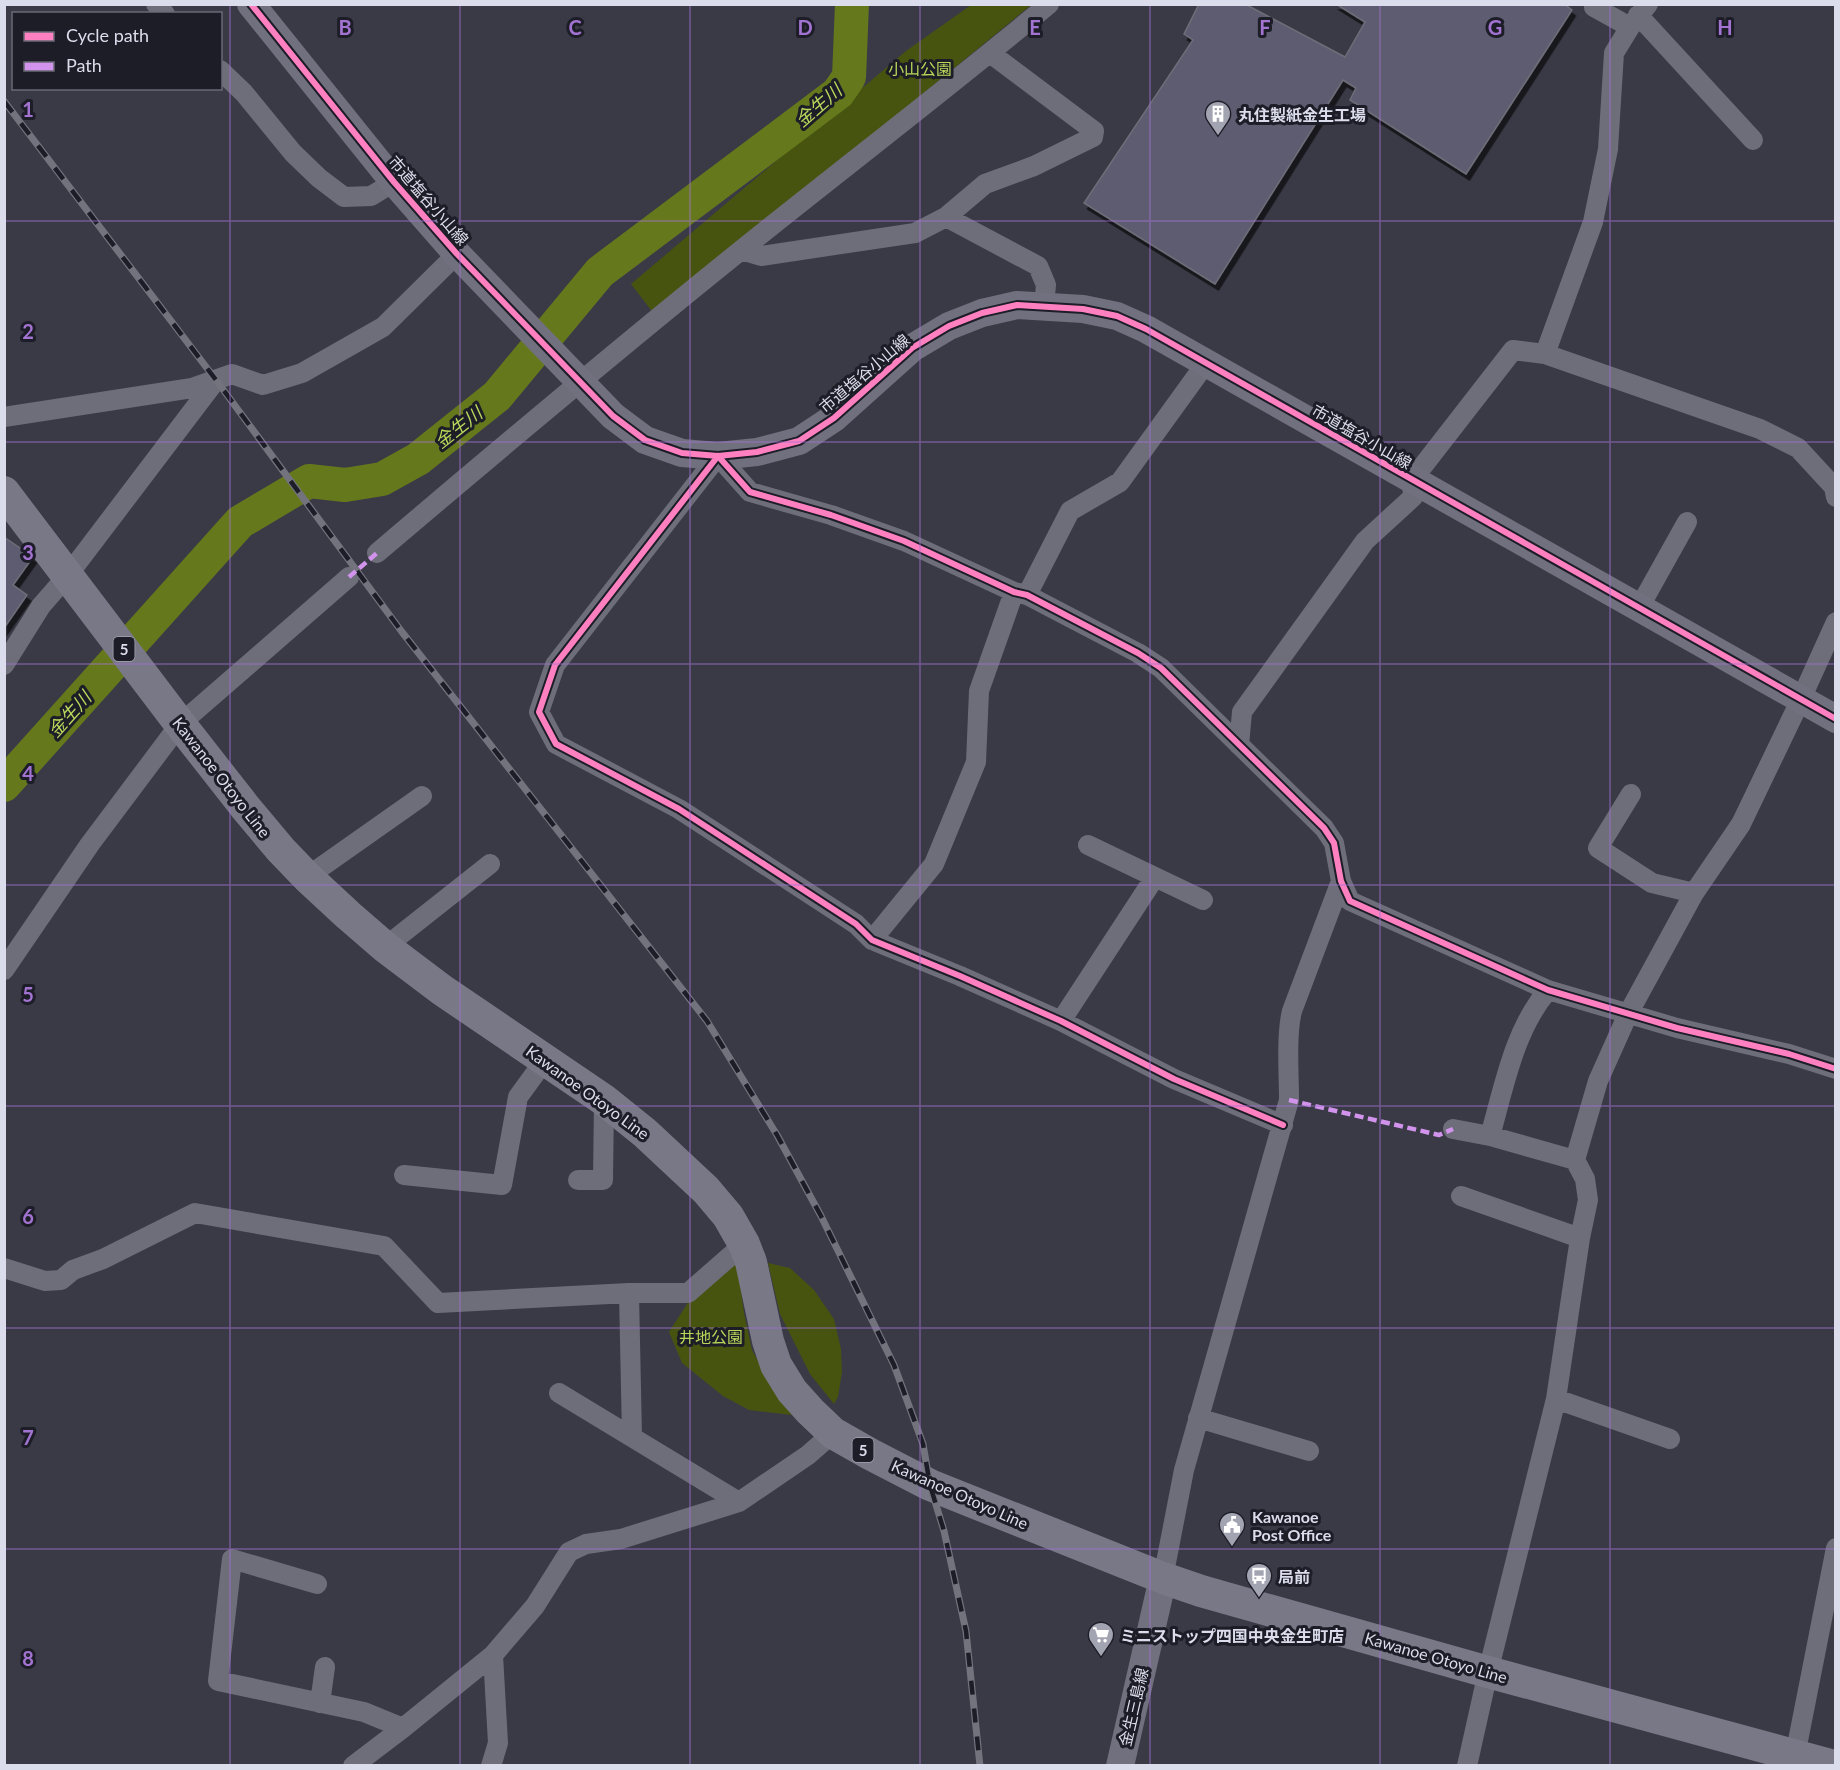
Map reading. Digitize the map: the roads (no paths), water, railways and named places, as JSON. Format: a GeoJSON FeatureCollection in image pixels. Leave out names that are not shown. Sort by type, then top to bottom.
{"type":"FeatureCollection","features":[{"type":"Feature","properties":{"kind":"main road","name":"Kawanoe Otoyo Line"},"geometry":{"type":"LineString","coordinates":[[4,492],[180,724],[259,824],[307,877],[386,947],[442,990],[604,1100],[645,1133],[706,1190],[728,1216],[744,1244],[751,1262],[768,1341],[777,1365],[792,1390],[833,1433],[930,1485],[1201,1591],[1794,1760],[1834,1766]]}},
{"type":"Feature","properties":{"kind":"street","name":"市道塩谷小山線"},"geometry":{"type":"LineString","coordinates":[[251,4],[394,182],[457,254],[613,416],[645,440],[682,453],[718,456],[757,452],[799,441],[834,418],[912,348],[948,326],[982,313],[1017,305],[1083,309],[1118,316],[1146,329],[1836,719]]}},
{"type":"Feature","properties":{"kind":"street"},"geometry":{"type":"LineString","coordinates":[[377,553],[577,379],[1049,4]]}},
{"type":"Feature","properties":{"kind":"street"},"geometry":{"type":"LineString","coordinates":[[1594,4],[1594,7],[1639,16],[1753,140]]}},
{"type":"Feature","properties":{"kind":"street"},"geometry":{"type":"LineString","coordinates":[[1545,354],[1593,222],[1608,149],[1614,53],[1639,16]]}},
{"type":"Feature","properties":{"kind":"street"},"geometry":{"type":"LineString","coordinates":[[741,250],[761,256],[915,233],[946,217],[985,184],[1034,166],[1093,137],[1094,131],[990,53]]}},
{"type":"Feature","properties":{"kind":"street"},"geometry":{"type":"LineString","coordinates":[[222,72],[244,93],[293,153],[344,197],[371,196],[394,182]]}},
{"type":"Feature","properties":{"kind":"street"},"geometry":{"type":"LineString","coordinates":[[946,217],[1038,266],[1046,285],[1044,306]]}},
{"type":"Feature","properties":{"kind":"street"},"geometry":{"type":"LineString","coordinates":[[4,417],[192,388],[232,374],[263,384],[302,373],[382,327],[457,254]]}},
{"type":"Feature","properties":{"kind":"street"},"geometry":{"type":"LineString","coordinates":[[1239,746],[1242,712],[1365,541],[1413,497],[1412,480],[1513,350],[1545,354],[1760,429],[1798,448],[1834,488],[1836,497]]}},
{"type":"Feature","properties":{"kind":"street"},"geometry":{"type":"LineString","coordinates":[[872,940],[934,864],[976,762],[979,691],[1021,594],[1070,511],[1120,482],[1206,363]]}},
{"type":"Feature","properties":{"kind":"street"},"geometry":{"type":"LineString","coordinates":[[4,665],[42,606],[216,380]]}},
{"type":"Feature","properties":{"kind":"street"},"geometry":{"type":"LineString","coordinates":[[1283,1125],[1174,1079],[1061,1021],[872,940],[856,924],[680,808],[556,744],[539,712],[555,665],[718,456],[750,492],[831,514],[904,541],[1021,594],[1138,653],[1161,668],[1324,828],[1334,843],[1341,881],[1350,901],[1548,990],[1677,1028],[1788,1054],[1836,1069]]}},
{"type":"Feature","properties":{"kind":"street"},"geometry":{"type":"LineString","coordinates":[[1639,608],[1687,522]]}},
{"type":"Feature","properties":{"kind":"street"},"geometry":{"type":"LineString","coordinates":[[4,970],[90,844],[180,724],[349,577]]}},
{"type":"Feature","properties":{"kind":"street"},"geometry":{"type":"LineString","coordinates":[[1467,1766],[1556,1399],[1580,1238],[1588,1200],[1584,1179],[1575,1160],[1598,1081],[1628,1014],[1694,893],[1741,824],[1836,622]]}},
{"type":"Feature","properties":{"kind":"street"},"geometry":{"type":"LineString","coordinates":[[1631,794],[1598,848],[1652,883],[1694,893]]}},
{"type":"Feature","properties":{"kind":"street"},"geometry":{"type":"LineString","coordinates":[[307,877],[422,796]]}},
{"type":"Feature","properties":{"kind":"street"},"geometry":{"type":"LineString","coordinates":[[1088,845],[1203,900]]}},
{"type":"Feature","properties":{"kind":"street"},"geometry":{"type":"LineString","coordinates":[[386,947],[490,864]]}},
{"type":"Feature","properties":{"kind":"street"},"geometry":{"type":"LineString","coordinates":[[1061,1021],[1155,877]]}},
{"type":"Feature","properties":{"kind":"street"},"geometry":{"type":"LineString","coordinates":[[1163,1578],[1184,1470],[1289,1100],[1290,1041],[1288,1027],[1292,1011],[1341,881]]}},
{"type":"Feature","properties":{"kind":"street"},"geometry":{"type":"LineString","coordinates":[[1490,1136],[1517,1046],[1538,1001],[1548,990]]}},
{"type":"Feature","properties":{"kind":"street"},"geometry":{"type":"LineString","coordinates":[[404,1175],[502,1185],[518,1097],[545,1060]]}},
{"type":"Feature","properties":{"kind":"street"},"geometry":{"type":"LineString","coordinates":[[578,1180],[603,1180],[604,1100]]}},
{"type":"Feature","properties":{"kind":"street"},"geometry":{"type":"LineString","coordinates":[[1453,1129],[1490,1136],[1575,1160]]}},
{"type":"Feature","properties":{"kind":"street"},"geometry":{"type":"LineString","coordinates":[[1461,1196],[1580,1238]]}},
{"type":"Feature","properties":{"kind":"street"},"geometry":{"type":"LineString","coordinates":[[4,1268],[45,1281],[61,1280],[73,1270],[104,1259],[195,1214],[384,1246],[438,1303],[629,1293],[688,1293],[744,1244]]}},
{"type":"Feature","properties":{"kind":"street"},"geometry":{"type":"LineString","coordinates":[[629,1293],[632,1437]]}},
{"type":"Feature","properties":{"kind":"street"},"geometry":{"type":"LineString","coordinates":[[558,1393],[739,1502]]}},
{"type":"Feature","properties":{"kind":"street"},"geometry":{"type":"LineString","coordinates":[[1556,1399],[1670,1439]]}},
{"type":"Feature","properties":{"kind":"street"},"geometry":{"type":"LineString","coordinates":[[1198,1418],[1309,1451]]}},
{"type":"Feature","properties":{"kind":"street"},"geometry":{"type":"LineString","coordinates":[[353,1766],[493,1655],[535,1606],[569,1552],[586,1544],[621,1539],[739,1502],[808,1455],[833,1433]]}},
{"type":"Feature","properties":{"kind":"street"},"geometry":{"type":"LineString","coordinates":[[1794,1760],[1836,1548]]}},
{"type":"Feature","properties":{"kind":"street"},"geometry":{"type":"LineString","coordinates":[[317,1584],[232,1559],[218,1681],[364,1712],[403,1728]]}},
{"type":"Feature","properties":{"kind":"street","name":"金生三島線"},"geometry":{"type":"LineString","coordinates":[[1120,1766],[1163,1578]]}},
{"type":"Feature","properties":{"kind":"street"},"geometry":{"type":"LineString","coordinates":[[491,1766],[498,1743],[493,1655]]}},
{"type":"Feature","properties":{"kind":"street"},"geometry":{"type":"LineString","coordinates":[[320,1702],[325,1667]]}},
{"type":"Feature","properties":{"kind":"waterway","name":"金生川"},"geometry":{"type":"LineString","coordinates":[[4,785],[240,522],[309,481],[345,485],[382,479],[418,459],[497,396],[600,272],[838,93],[849,77],[852,4]]}},
{"type":"Feature","properties":{"kind":"railway"},"geometry":{"type":"LineString","coordinates":[[4,101],[216,380],[402,632],[707,1021],[777,1135],[821,1216],[894,1365],[923,1444],[930,1485],[944,1531],[966,1631],[980,1766]]}},
{"type":"Feature","properties":{"kind":"place","name":"丸住製紙金生工場"},"geometry":{"type":"Point","coordinates":[1218,137]}},
{"type":"Feature","properties":{"kind":"place","name":"Kawanoe Post Office"},"geometry":{"type":"Point","coordinates":[1232,1548]}},
{"type":"Feature","properties":{"kind":"place","name":"局前"},"geometry":{"type":"Point","coordinates":[1259,1599]}},
{"type":"Feature","properties":{"kind":"place","name":"ミニストップ四国中央金生町店"},"geometry":{"type":"Point","coordinates":[1101,1658]}},
{"type":"Feature","properties":{"kind":"park label","name":"小山公園"},"geometry":{"type":"Point","coordinates":[920,68]}},
{"type":"Feature","properties":{"kind":"park label","name":"井地公園"},"geometry":{"type":"Point","coordinates":[711,1336]}}]}
